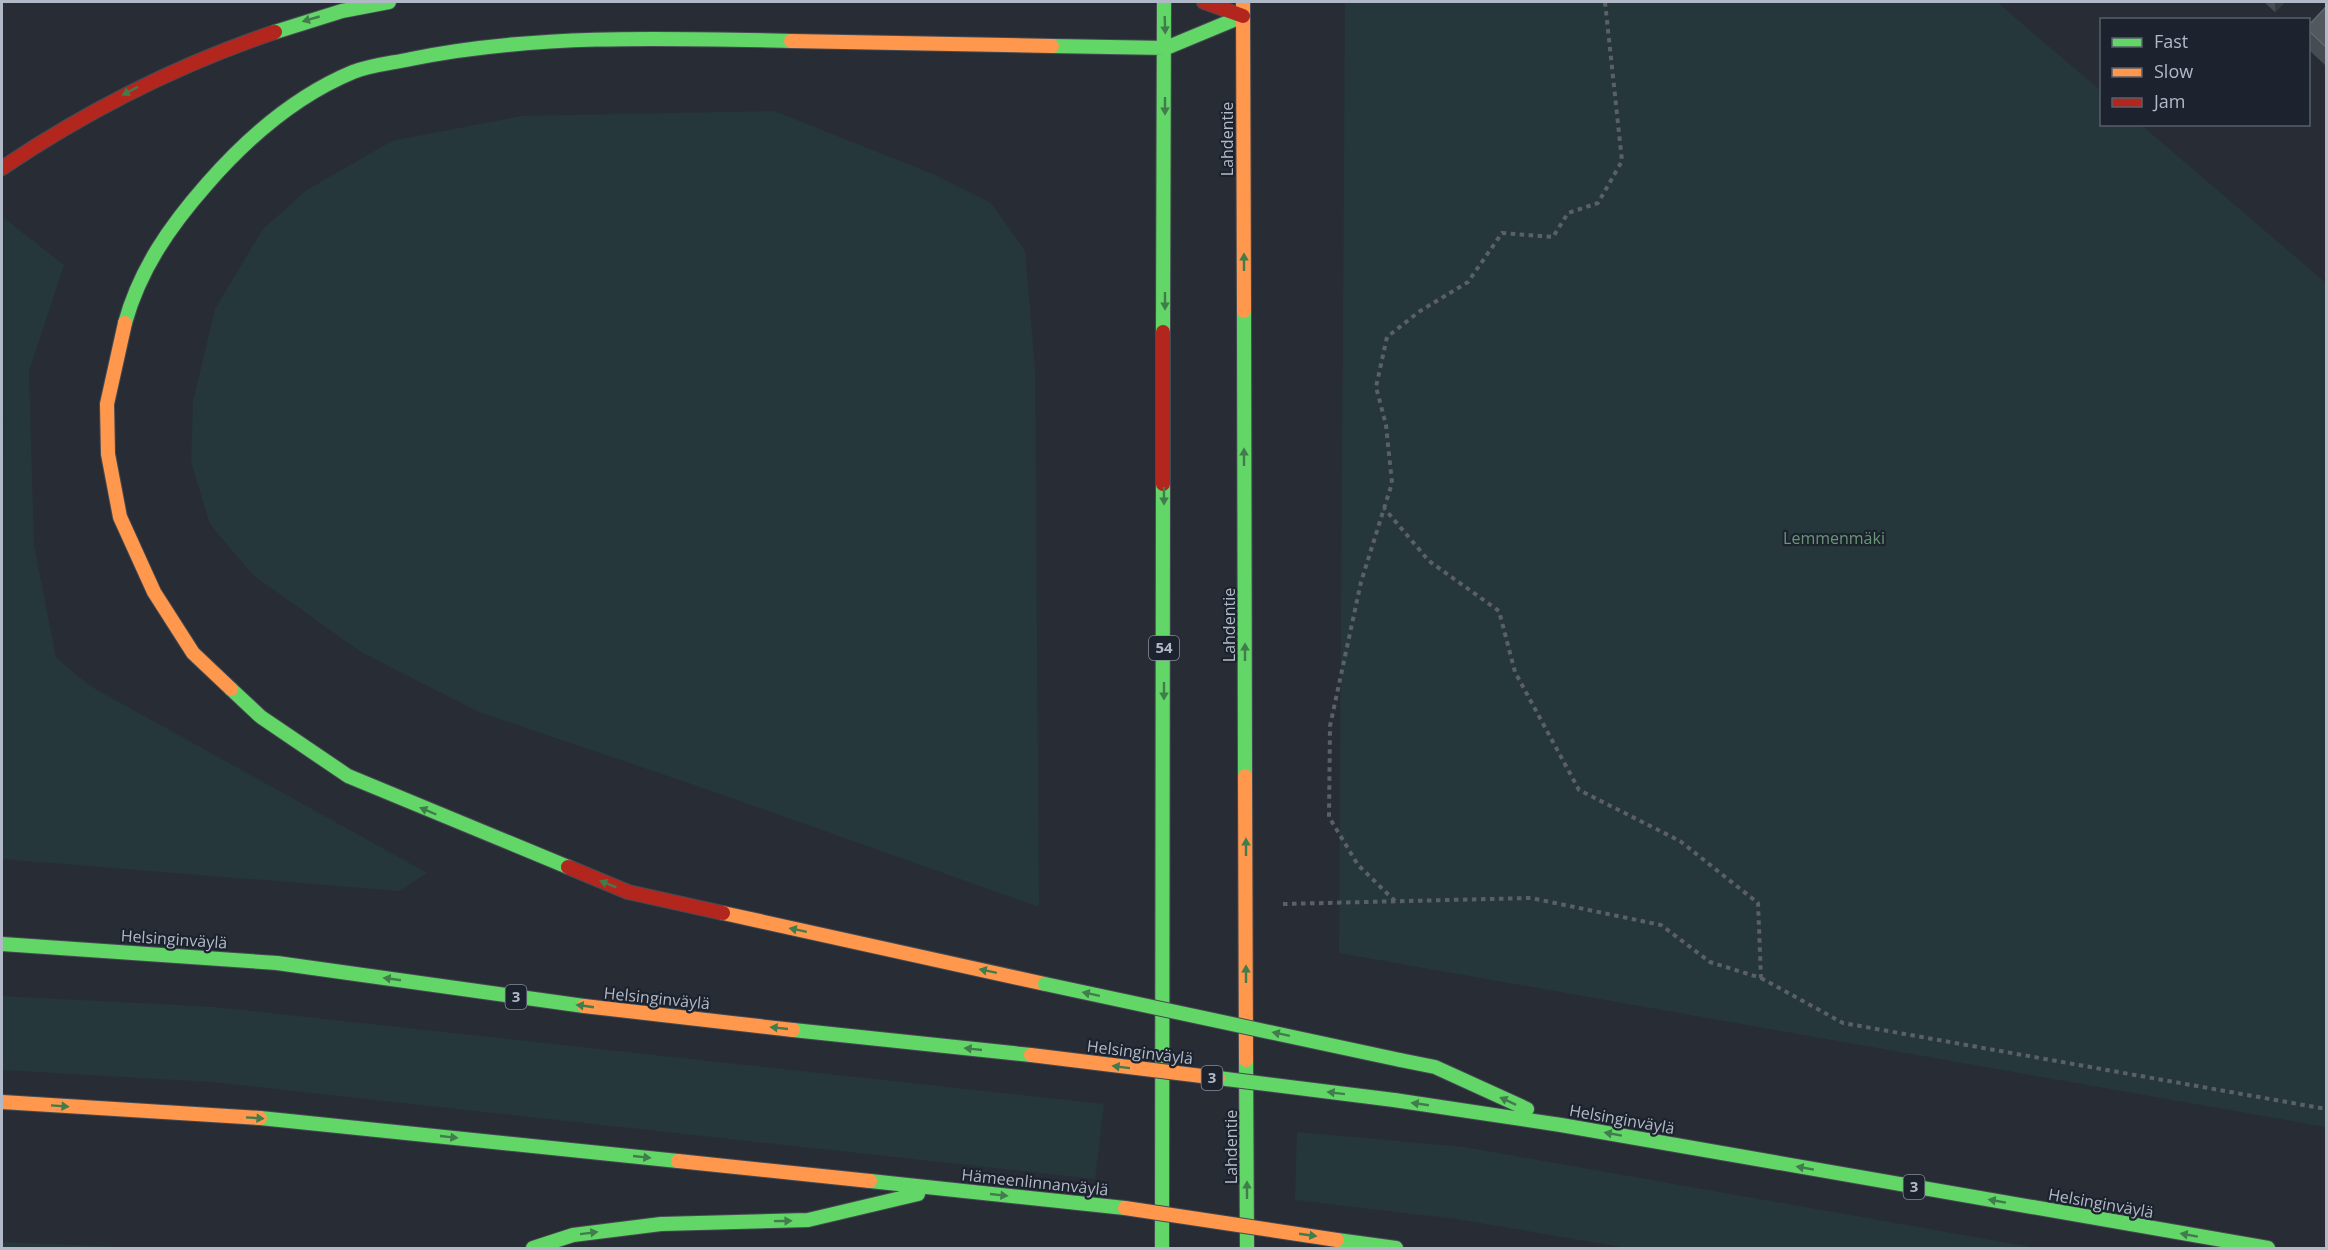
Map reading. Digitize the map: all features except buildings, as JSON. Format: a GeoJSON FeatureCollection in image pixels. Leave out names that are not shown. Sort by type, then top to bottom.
{"type":"FeatureCollection","features":[{"type":"Feature","properties":{"kind":"main road"},"geometry":{"type":"LineString","coordinates":[[2,168],[54,132],[139,86],[216,52],[308,20],[389,2]]}},
{"type":"Feature","properties":{"kind":"main road","name":"54"},"geometry":{"type":"LineString","coordinates":[[1162,1248],[1166,48],[1164,2]]}},
{"type":"Feature","properties":{"kind":"main road"},"geometry":{"type":"LineString","coordinates":[[1204,2],[1243,16]]}},
{"type":"Feature","properties":{"kind":"main road","name":"Lahdentie"},"geometry":{"type":"LineString","coordinates":[[1243,2],[1247,1248]]}},
{"type":"Feature","properties":{"kind":"main road"},"geometry":{"type":"LineString","coordinates":[[1243,16],[1166,48],[659,38],[464,48],[356,71],[317,89],[287,108],[233,154],[189,204],[159,243],[131,302],[116,354],[107,404],[108,454],[120,517],[154,592],[193,653],[261,717],[348,776],[628,892],[1435,1067],[1561,1125]]}},
{"type":"Feature","properties":{"kind":"main road","name":"Helsinginväylä"},"geometry":{"type":"LineString","coordinates":[[2,944],[277,963],[618,1011],[1031,1055],[1394,1100],[1561,1125],[2268,1248]]}},
{"type":"Feature","properties":{"kind":"main road"},"geometry":{"type":"LineString","coordinates":[[2,1102],[294,1120],[941,1189]]}},
{"type":"Feature","properties":{"kind":"main road"},"geometry":{"type":"LineString","coordinates":[[532,1248],[573,1235],[661,1224],[808,1220],[941,1189]]}},
{"type":"Feature","properties":{"kind":"main road","name":"Hämeenlinnanväylä"},"geometry":{"type":"LineString","coordinates":[[941,1189],[1125,1208],[1396,1248]]}},
{"type":"Feature","properties":{"kind":"path"},"geometry":{"type":"LineString","coordinates":[[1395,901],[1358,865],[1329,817],[1330,726],[1361,582],[1392,483],[1386,425],[1376,387],[1388,337],[1419,311],[1468,282],[1502,233],[1553,237],[1568,213],[1598,203],[1622,161],[1605,2]]}},
{"type":"Feature","properties":{"kind":"path"},"geometry":{"type":"LineString","coordinates":[[1384,508],[1429,561],[1499,611],[1515,672],[1579,790],[1680,841],[1758,903],[1761,978]]}},
{"type":"Feature","properties":{"kind":"path"},"geometry":{"type":"LineString","coordinates":[[1246,905],[1531,898],[1661,925],[1710,962],[1761,978],[1843,1023],[2326,1109]]}},
{"type":"Feature","properties":{"kind":"green space","name":"Lemmenmäki"},"geometry":{"type":"Polygon","coordinates":[[[1345,2],[1997,2],[2100,90],[2100,126],[2142,126],[2326,283],[2326,1127],[1339,953],[1345,2]]]}},
{"type":"Feature","properties":{"kind":"green space"},"geometry":{"type":"Polygon","coordinates":[[[774,111],[935,175],[991,203],[1025,251],[1035,369],[1039,907],[709,790],[479,712],[361,652],[252,574],[210,524],[191,462],[193,402],[215,309],[263,229],[307,190],[392,141],[522,116],[774,111]]]}},
{"type":"Feature","properties":{"kind":"green space"},"geometry":{"type":"Polygon","coordinates":[[[4,218],[64,265],[29,371],[34,545],[56,658],[90,686],[427,873],[399,891],[2,859],[4,218]]]}},
{"type":"Feature","properties":{"kind":"green space"},"geometry":{"type":"Polygon","coordinates":[[[2,996],[214,1007],[1104,1104],[1095,1179],[212,1082],[2,1070],[2,996]]]}},
{"type":"Feature","properties":{"kind":"green space"},"geometry":{"type":"Polygon","coordinates":[[[1297,1132],[1464,1147],[2037,1248],[1628,1248],[1456,1219],[1295,1200],[1297,1132]]]}},
{"type":"Feature","properties":{"kind":"green space"},"geometry":{"type":"Polygon","coordinates":[[[2,1242],[146,1248],[2,1248],[2,1242]]]}},
{"type":"Feature","properties":{"kind":"traffic: fast"},"geometry":{"type":"LineString","coordinates":[[275,32],[342,11],[389,2]]}},
{"type":"Feature","properties":{"kind":"traffic: fast"},"geometry":{"type":"LineString","coordinates":[[1163,332],[1164,2]]}},
{"type":"Feature","properties":{"kind":"traffic: fast"},"geometry":{"type":"LineString","coordinates":[[1052,46],[1166,48],[1243,16]]}},
{"type":"Feature","properties":{"kind":"traffic: fast"},"geometry":{"type":"LineString","coordinates":[[125,323],[131,303],[148,266],[169,232],[193,200],[239,150],[274,119],[311,93],[353,72],[457,51],[504,45],[648,39],[791,41]]}},
{"type":"Feature","properties":{"kind":"traffic: fast"},"geometry":{"type":"LineString","coordinates":[[1244,311],[1245,776]]}},
{"type":"Feature","properties":{"kind":"traffic: fast"},"geometry":{"type":"LineString","coordinates":[[1162,1248],[1163,484]]}},
{"type":"Feature","properties":{"kind":"traffic: fast"},"geometry":{"type":"LineString","coordinates":[[231,689],[261,717],[348,776],[568,867]]}},
{"type":"Feature","properties":{"kind":"traffic: fast"},"geometry":{"type":"LineString","coordinates":[[2,944],[277,963],[584,1006]]}},
{"type":"Feature","properties":{"kind":"traffic: fast"},"geometry":{"type":"LineString","coordinates":[[1045,984],[1400,1060]]}},
{"type":"Feature","properties":{"kind":"traffic: fast"},"geometry":{"type":"LineString","coordinates":[[793,1030],[1031,1055]]}},
{"type":"Feature","properties":{"kind":"traffic: fast"},"geometry":{"type":"LineString","coordinates":[[1246,1060],[1247,1248]]}},
{"type":"Feature","properties":{"kind":"traffic: fast"},"geometry":{"type":"LineString","coordinates":[[1400,1060],[1435,1067],[1527,1109]]}},
{"type":"Feature","properties":{"kind":"traffic: fast"},"geometry":{"type":"LineString","coordinates":[[1218,1078],[1394,1100]]}},
{"type":"Feature","properties":{"kind":"traffic: fast"},"geometry":{"type":"LineString","coordinates":[[1394,1100],[1561,1125],[2268,1248]]}},
{"type":"Feature","properties":{"kind":"traffic: fast"},"geometry":{"type":"LineString","coordinates":[[260,1118],[678,1161]]}},
{"type":"Feature","properties":{"kind":"traffic: fast"},"geometry":{"type":"LineString","coordinates":[[870,1181],[1125,1208]]}},
{"type":"Feature","properties":{"kind":"traffic: fast"},"geometry":{"type":"LineString","coordinates":[[533,1248],[573,1235],[661,1224],[808,1220],[918,1194]]}},
{"type":"Feature","properties":{"kind":"traffic: fast"},"geometry":{"type":"LineString","coordinates":[[1337,1240],[1396,1248]]}},
{"type":"Feature","properties":{"kind":"traffic: slow"},"geometry":{"type":"LineString","coordinates":[[1243,2],[1244,311]]}},
{"type":"Feature","properties":{"kind":"traffic: slow"},"geometry":{"type":"LineString","coordinates":[[791,41],[1052,46]]}},
{"type":"Feature","properties":{"kind":"traffic: slow"},"geometry":{"type":"LineString","coordinates":[[125,323],[107,404],[108,454],[120,517],[154,592],[193,653],[231,689]]}},
{"type":"Feature","properties":{"kind":"traffic: slow"},"geometry":{"type":"LineString","coordinates":[[1245,776],[1246,1060]]}},
{"type":"Feature","properties":{"kind":"traffic: slow"},"geometry":{"type":"LineString","coordinates":[[723,913],[1045,984]]}},
{"type":"Feature","properties":{"kind":"traffic: slow"},"geometry":{"type":"LineString","coordinates":[[584,1006],[793,1030]]}},
{"type":"Feature","properties":{"kind":"traffic: slow"},"geometry":{"type":"LineString","coordinates":[[1031,1055],[1218,1078]]}},
{"type":"Feature","properties":{"kind":"traffic: slow"},"geometry":{"type":"LineString","coordinates":[[2,1102],[260,1118]]}},
{"type":"Feature","properties":{"kind":"traffic: slow"},"geometry":{"type":"LineString","coordinates":[[678,1161],[870,1181]]}},
{"type":"Feature","properties":{"kind":"traffic: slow"},"geometry":{"type":"LineString","coordinates":[[1125,1208],[1337,1240]]}},
{"type":"Feature","properties":{"kind":"traffic: jam"},"geometry":{"type":"LineString","coordinates":[[1204,2],[1243,16]]}},
{"type":"Feature","properties":{"kind":"traffic: jam"},"geometry":{"type":"LineString","coordinates":[[2,168],[67,127],[134,91],[203,59],[275,32]]}},
{"type":"Feature","properties":{"kind":"traffic: jam"},"geometry":{"type":"LineString","coordinates":[[1163,332],[1163,484]]}},
{"type":"Feature","properties":{"kind":"traffic: jam"},"geometry":{"type":"LineString","coordinates":[[568,867],[628,892],[723,913]]}}]}
